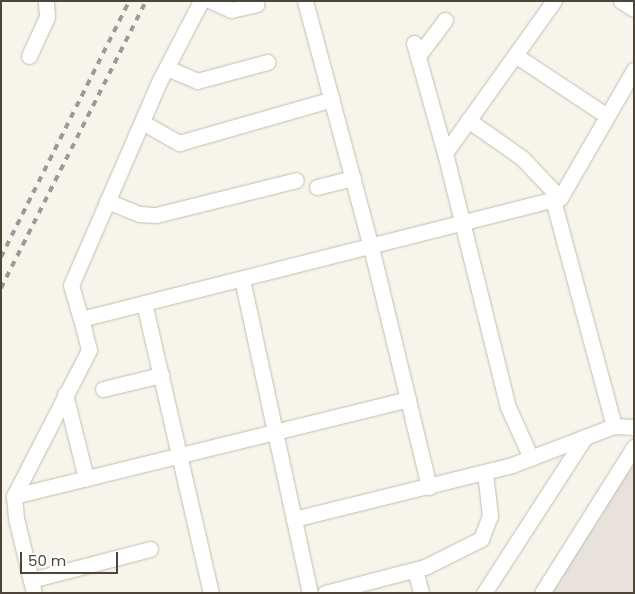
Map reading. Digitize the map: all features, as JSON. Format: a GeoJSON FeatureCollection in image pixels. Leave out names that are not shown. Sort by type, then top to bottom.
{"type":"FeatureCollection","features":[{"type":"Feature","properties":{"kind":"street"},"geometry":{"type":"LineString","coordinates":[[29,56],[46,17],[46,1]]}},
{"type":"Feature","properties":{"kind":"street"},"geometry":{"type":"LineString","coordinates":[[150,548],[33,586],[16,518],[14,496],[89,350],[71,285],[142,122],[201,1]]}},
{"type":"Feature","properties":{"kind":"street"},"geometry":{"type":"LineString","coordinates":[[210,1],[231,10],[256,4]]}},
{"type":"Feature","properties":{"kind":"street"},"geometry":{"type":"LineString","coordinates":[[305,1],[372,246],[429,487]]}},
{"type":"Feature","properties":{"kind":"street"},"geometry":{"type":"LineString","coordinates":[[444,153],[554,1]]}},
{"type":"Feature","properties":{"kind":"street"},"geometry":{"type":"LineString","coordinates":[[621,1],[634,9]]}},
{"type":"Feature","properties":{"kind":"street"},"geometry":{"type":"LineString","coordinates":[[445,20],[416,50],[508,407],[531,458]]}},
{"type":"Feature","properties":{"kind":"street"},"geometry":{"type":"LineString","coordinates":[[515,55],[607,116]]}},
{"type":"Feature","properties":{"kind":"street"},"geometry":{"type":"LineString","coordinates":[[167,68],[197,80],[268,62]]}},
{"type":"Feature","properties":{"kind":"street"},"geometry":{"type":"LineString","coordinates":[[81,319],[557,199],[634,70]]}},
{"type":"Feature","properties":{"kind":"street"},"geometry":{"type":"LineString","coordinates":[[142,122],[179,143],[332,100]]}},
{"type":"Feature","properties":{"kind":"street"},"geometry":{"type":"LineString","coordinates":[[468,120],[522,158],[557,199],[614,426]]}},
{"type":"Feature","properties":{"kind":"street"},"geometry":{"type":"LineString","coordinates":[[317,187],[353,178]]}},
{"type":"Feature","properties":{"kind":"street"},"geometry":{"type":"LineString","coordinates":[[107,201],[140,214],[156,215],[296,180]]}},
{"type":"Feature","properties":{"kind":"street"},"geometry":{"type":"LineString","coordinates":[[242,279],[310,593]]}},
{"type":"Feature","properties":{"kind":"street"},"geometry":{"type":"LineString","coordinates":[[144,303],[211,593]]}},
{"type":"Feature","properties":{"kind":"street"},"geometry":{"type":"LineString","coordinates":[[103,389],[160,375]]}},
{"type":"Feature","properties":{"kind":"street"},"geometry":{"type":"LineString","coordinates":[[65,394],[86,478]]}},
{"type":"Feature","properties":{"kind":"street"},"geometry":{"type":"LineString","coordinates":[[14,496],[408,399]]}},
{"type":"Feature","properties":{"kind":"street"},"geometry":{"type":"LineString","coordinates":[[294,519],[484,472],[531,458],[614,426],[634,427]]}},
{"type":"Feature","properties":{"kind":"street"},"geometry":{"type":"LineString","coordinates":[[484,593],[585,437]]}},
{"type":"Feature","properties":{"kind":"street"},"geometry":{"type":"LineString","coordinates":[[542,593],[634,447]]}},
{"type":"Feature","properties":{"kind":"street"},"geometry":{"type":"LineString","coordinates":[[325,593],[414,570],[481,539],[490,516],[484,472]]}},
{"type":"Feature","properties":{"kind":"street"},"geometry":{"type":"LineString","coordinates":[[414,570],[421,593]]}},
{"type":"Feature","properties":{"kind":"shaded area"},"geometry":{"type":"Polygon","coordinates":[[[634,462],[634,593],[546,593],[634,462]]]}},
{"type":"Feature","properties":{"kind":"railway"},"geometry":{"type":"LineString","coordinates":[[1,257],[129,1]]}},
{"type":"Feature","properties":{"kind":"railway"},"geometry":{"type":"LineString","coordinates":[[1,288],[146,1]]}}]}
